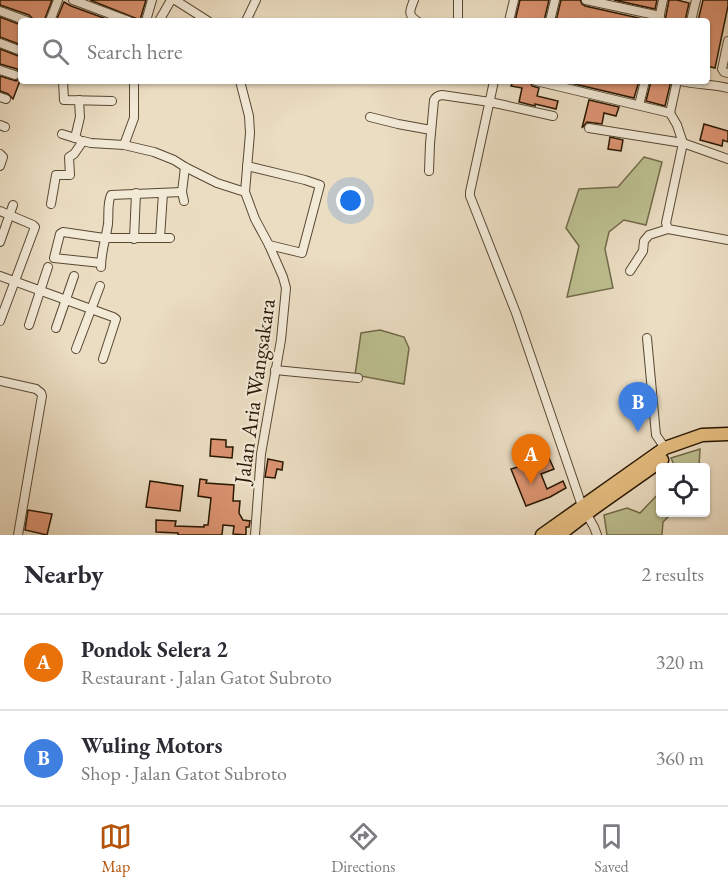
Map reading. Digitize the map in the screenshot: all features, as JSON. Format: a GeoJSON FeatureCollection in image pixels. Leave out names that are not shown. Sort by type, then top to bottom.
{"type":"FeatureCollection","features":[{"type":"Feature","properties":{"kind":"highway"},"geometry":{"type":"LineString","coordinates":[[542,535],[565,529],[583,511],[665,448],[702,435],[728,434]]}},
{"type":"Feature","properties":{"kind":"highway"},"geometry":{"type":"LineString","coordinates":[[583,511],[669,455],[699,443],[728,441]]}},
{"type":"Feature","properties":{"kind":"street"},"geometry":{"type":"LineString","coordinates":[[47,0],[57,2],[51,18]]}},
{"type":"Feature","properties":{"kind":"street"},"geometry":{"type":"LineString","coordinates":[[73,0],[121,18]]}},
{"type":"Feature","properties":{"kind":"street"},"geometry":{"type":"LineString","coordinates":[[147,18],[152,0]]}},
{"type":"Feature","properties":{"kind":"street"},"geometry":{"type":"LineString","coordinates":[[161,18],[173,0],[203,18]]}},
{"type":"Feature","properties":{"kind":"street"},"geometry":{"type":"LineString","coordinates":[[247,18],[256,0]]}},
{"type":"Feature","properties":{"kind":"street"},"geometry":{"type":"LineString","coordinates":[[412,18],[410,14],[414,0]]}},
{"type":"Feature","properties":{"kind":"street"},"geometry":{"type":"LineString","coordinates":[[456,0],[458,18]]}},
{"type":"Feature","properties":{"kind":"street"},"geometry":{"type":"LineString","coordinates":[[510,18],[514,0]]}},
{"type":"Feature","properties":{"kind":"street"},"geometry":{"type":"LineString","coordinates":[[551,18],[555,0]]}},
{"type":"Feature","properties":{"kind":"street"},"geometry":{"type":"LineString","coordinates":[[586,0],[659,18],[663,0]]}},
{"type":"Feature","properties":{"kind":"street"},"geometry":{"type":"LineString","coordinates":[[692,18],[696,0]]}},
{"type":"Feature","properties":{"kind":"street"},"geometry":{"type":"LineString","coordinates":[[0,11],[19,18]]}},
{"type":"Feature","properties":{"kind":"street"},"geometry":{"type":"LineString","coordinates":[[728,41],[722,69],[728,73]]}},
{"type":"Feature","properties":{"kind":"street"},"geometry":{"type":"LineString","coordinates":[[0,43],[18,50]]}},
{"type":"Feature","properties":{"kind":"street"},"geometry":{"type":"LineString","coordinates":[[0,70],[15,75]]}},
{"type":"Feature","properties":{"kind":"street"},"geometry":{"type":"LineString","coordinates":[[63,84],[64,100],[112,101]]}},
{"type":"Feature","properties":{"kind":"street"},"geometry":{"type":"LineString","coordinates":[[124,146],[134,118],[134,84]]}},
{"type":"Feature","properties":{"kind":"street","name":"Jalan Aria Wangsakara"},"geometry":{"type":"LineString","coordinates":[[241,84],[249,116],[250,133],[245,192],[286,288],[282,340],[261,454],[255,535]]}},
{"type":"Feature","properties":{"kind":"street"},"geometry":{"type":"LineString","coordinates":[[493,84],[470,196],[516,313],[583,511],[597,535]]}},
{"type":"Feature","properties":{"kind":"street"},"geometry":{"type":"LineString","coordinates":[[549,84],[670,113],[683,143],[666,223],[668,229]]}},
{"type":"Feature","properties":{"kind":"street"},"geometry":{"type":"LineString","coordinates":[[639,105],[644,84]]}},
{"type":"Feature","properties":{"kind":"street"},"geometry":{"type":"LineString","coordinates":[[670,113],[678,84]]}},
{"type":"Feature","properties":{"kind":"street"},"geometry":{"type":"LineString","coordinates":[[694,84],[712,84],[728,88]]}},
{"type":"Feature","properties":{"kind":"street"},"geometry":{"type":"LineString","coordinates":[[429,171],[434,100],[438,95],[490,102],[553,116]]}},
{"type":"Feature","properties":{"kind":"street"},"geometry":{"type":"LineString","coordinates":[[51,204],[56,175],[70,175],[69,157],[74,154],[79,139],[80,100]]}},
{"type":"Feature","properties":{"kind":"street"},"geometry":{"type":"LineString","coordinates":[[370,117],[431,130]]}},
{"type":"Feature","properties":{"kind":"street"},"geometry":{"type":"LineString","coordinates":[[589,128],[683,143],[728,159]]}},
{"type":"Feature","properties":{"kind":"street"},"geometry":{"type":"LineString","coordinates":[[62,134],[91,143],[154,152],[218,183],[245,192]]}},
{"type":"Feature","properties":{"kind":"street"},"geometry":{"type":"LineString","coordinates":[[0,154],[3,157],[0,165]]}},
{"type":"Feature","properties":{"kind":"street"},"geometry":{"type":"LineString","coordinates":[[247,166],[320,185],[302,253],[269,245]]}},
{"type":"Feature","properties":{"kind":"street"},"geometry":{"type":"LineString","coordinates":[[184,167],[182,192],[184,201]]}},
{"type":"Feature","properties":{"kind":"street"},"geometry":{"type":"LineString","coordinates":[[170,238],[104,238],[63,232],[60,234],[53,255],[54,258],[101,265],[104,238],[108,224],[109,199],[111,195],[182,192]]}},
{"type":"Feature","properties":{"kind":"street"},"geometry":{"type":"LineString","coordinates":[[160,238],[163,193]]}},
{"type":"Feature","properties":{"kind":"street"},"geometry":{"type":"LineString","coordinates":[[134,239],[136,194]]}},
{"type":"Feature","properties":{"kind":"street"},"geometry":{"type":"LineString","coordinates":[[0,242],[13,206]]}},
{"type":"Feature","properties":{"kind":"street"},"geometry":{"type":"LineString","coordinates":[[0,211],[33,225],[35,228],[0,321]]}},
{"type":"Feature","properties":{"kind":"street"},"geometry":{"type":"LineString","coordinates":[[630,271],[643,251],[644,241],[649,235],[668,229],[728,240]]}},
{"type":"Feature","properties":{"kind":"street"},"geometry":{"type":"LineString","coordinates":[[29,324],[48,267]]}},
{"type":"Feature","properties":{"kind":"street"},"geometry":{"type":"LineString","coordinates":[[0,276],[116,319],[104,359]]}},
{"type":"Feature","properties":{"kind":"street"},"geometry":{"type":"LineString","coordinates":[[56,328],[74,276]]}},
{"type":"Feature","properties":{"kind":"street"},"geometry":{"type":"LineString","coordinates":[[76,349],[100,286]]}},
{"type":"Feature","properties":{"kind":"street"},"geometry":{"type":"LineString","coordinates":[[647,338],[656,435],[665,448]]}},
{"type":"Feature","properties":{"kind":"street"},"geometry":{"type":"LineString","coordinates":[[275,370],[357,378]]}},
{"type":"Feature","properties":{"kind":"street"},"geometry":{"type":"LineString","coordinates":[[0,381],[36,389],[42,396],[18,535]]}},
{"type":"Feature","properties":{"kind":"green space"},"geometry":{"type":"Polygon","coordinates":[[[644,157],[662,162],[646,225],[624,220],[609,232],[605,249],[613,288],[567,297],[579,246],[566,228],[579,189],[618,187],[644,157]]]}},
{"type":"Feature","properties":{"kind":"green space"},"geometry":{"type":"Polygon","coordinates":[[[380,330],[404,337],[409,348],[404,384],[355,375],[361,333],[380,330]]]}},
{"type":"Feature","properties":{"kind":"green space"},"geometry":{"type":"Polygon","coordinates":[[[700,449],[699,463],[673,463],[671,458],[700,449]]]}},
{"type":"Feature","properties":{"kind":"green space"},"geometry":{"type":"Polygon","coordinates":[[[656,496],[656,517],[668,517],[663,522],[662,535],[607,535],[604,515],[627,508],[640,513],[656,496]]]}},
{"type":"Feature","properties":{"kind":"building"},"geometry":{"type":"Polygon","coordinates":[[[0,0],[52,0],[45,18],[32,18],[0,5],[0,0]]]}},
{"type":"Feature","properties":{"kind":"building"},"geometry":{"type":"Polygon","coordinates":[[[90,0],[146,0],[141,18],[135,18],[90,0]]]}},
{"type":"Feature","properties":{"kind":"building"},"geometry":{"type":"Polygon","coordinates":[[[520,0],[549,0],[545,18],[516,18],[520,0]]]}},
{"type":"Feature","properties":{"kind":"building"},"geometry":{"type":"Polygon","coordinates":[[[561,0],[580,0],[585,6],[639,18],[557,18],[561,0]]]}},
{"type":"Feature","properties":{"kind":"building"},"geometry":{"type":"Polygon","coordinates":[[[614,0],[657,0],[655,9],[614,0]]]}},
{"type":"Feature","properties":{"kind":"building"},"geometry":{"type":"Polygon","coordinates":[[[669,0],[689,3],[686,18],[666,18],[669,0]]]}},
{"type":"Feature","properties":{"kind":"building"},"geometry":{"type":"Polygon","coordinates":[[[703,0],[728,0],[715,68],[710,67],[710,18],[699,18],[703,0]]]}},
{"type":"Feature","properties":{"kind":"building"},"geometry":{"type":"Polygon","coordinates":[[[64,2],[104,18],[57,18],[64,2]]]}},
{"type":"Feature","properties":{"kind":"building"},"geometry":{"type":"Polygon","coordinates":[[[0,17],[18,24],[18,44],[0,37],[0,17]]]}},
{"type":"Feature","properties":{"kind":"building"},"geometry":{"type":"Polygon","coordinates":[[[0,49],[18,56],[18,70],[0,64],[0,49]]]}},
{"type":"Feature","properties":{"kind":"building"},"geometry":{"type":"Polygon","coordinates":[[[0,76],[18,80],[19,84],[13,99],[0,91],[0,76]]]}},
{"type":"Feature","properties":{"kind":"building"},"geometry":{"type":"Polygon","coordinates":[[[512,84],[531,84],[539,88],[537,96],[558,101],[556,109],[519,102],[522,88],[511,86],[512,84]]]}},
{"type":"Feature","properties":{"kind":"building"},"geometry":{"type":"Polygon","coordinates":[[[575,84],[638,84],[634,98],[575,84]]]}},
{"type":"Feature","properties":{"kind":"building"},"geometry":{"type":"Polygon","coordinates":[[[650,84],[670,84],[665,106],[646,101],[650,84]]]}},
{"type":"Feature","properties":{"kind":"building"},"geometry":{"type":"Polygon","coordinates":[[[589,100],[619,107],[616,116],[604,113],[602,124],[587,122],[582,128],[589,100]]]}},
{"type":"Feature","properties":{"kind":"building"},"geometry":{"type":"Polygon","coordinates":[[[704,124],[728,131],[728,142],[723,140],[722,146],[700,140],[704,124]]]}},
{"type":"Feature","properties":{"kind":"building"},"geometry":{"type":"Polygon","coordinates":[[[610,137],[623,140],[621,151],[608,149],[610,137]]]}},
{"type":"Feature","properties":{"kind":"building"},"geometry":{"type":"Polygon","coordinates":[[[211,439],[226,440],[226,447],[233,447],[232,458],[210,456],[211,439]]]}},
{"type":"Feature","properties":{"kind":"building"},"geometry":{"type":"Polygon","coordinates":[[[549,458],[554,469],[541,474],[547,489],[563,481],[566,488],[526,506],[511,469],[549,458]]]}},
{"type":"Feature","properties":{"kind":"building"},"geometry":{"type":"Polygon","coordinates":[[[268,459],[283,462],[282,470],[277,469],[275,478],[265,477],[268,459]]]}},
{"type":"Feature","properties":{"kind":"building"},"geometry":{"type":"Polygon","coordinates":[[[200,479],[207,480],[206,483],[234,485],[233,501],[240,501],[239,513],[243,520],[250,521],[249,527],[246,527],[246,535],[233,534],[234,526],[223,525],[222,535],[178,535],[178,533],[156,532],[156,520],[176,521],[175,526],[204,527],[208,525],[211,498],[198,496],[200,479]]]}},
{"type":"Feature","properties":{"kind":"building"},"geometry":{"type":"Polygon","coordinates":[[[150,481],[183,486],[180,511],[146,507],[150,481]]]}},
{"type":"Feature","properties":{"kind":"building"},"geometry":{"type":"Polygon","coordinates":[[[28,510],[52,514],[47,535],[25,530],[28,510]]]}},
{"type":"Feature","properties":{"kind":"place","name":"Wuling Motors"},"geometry":{"type":"Point","coordinates":[638,432]}},
{"type":"Feature","properties":{"kind":"place","name":"Pondok Selera 2"},"geometry":{"type":"Point","coordinates":[531,484]}}]}
